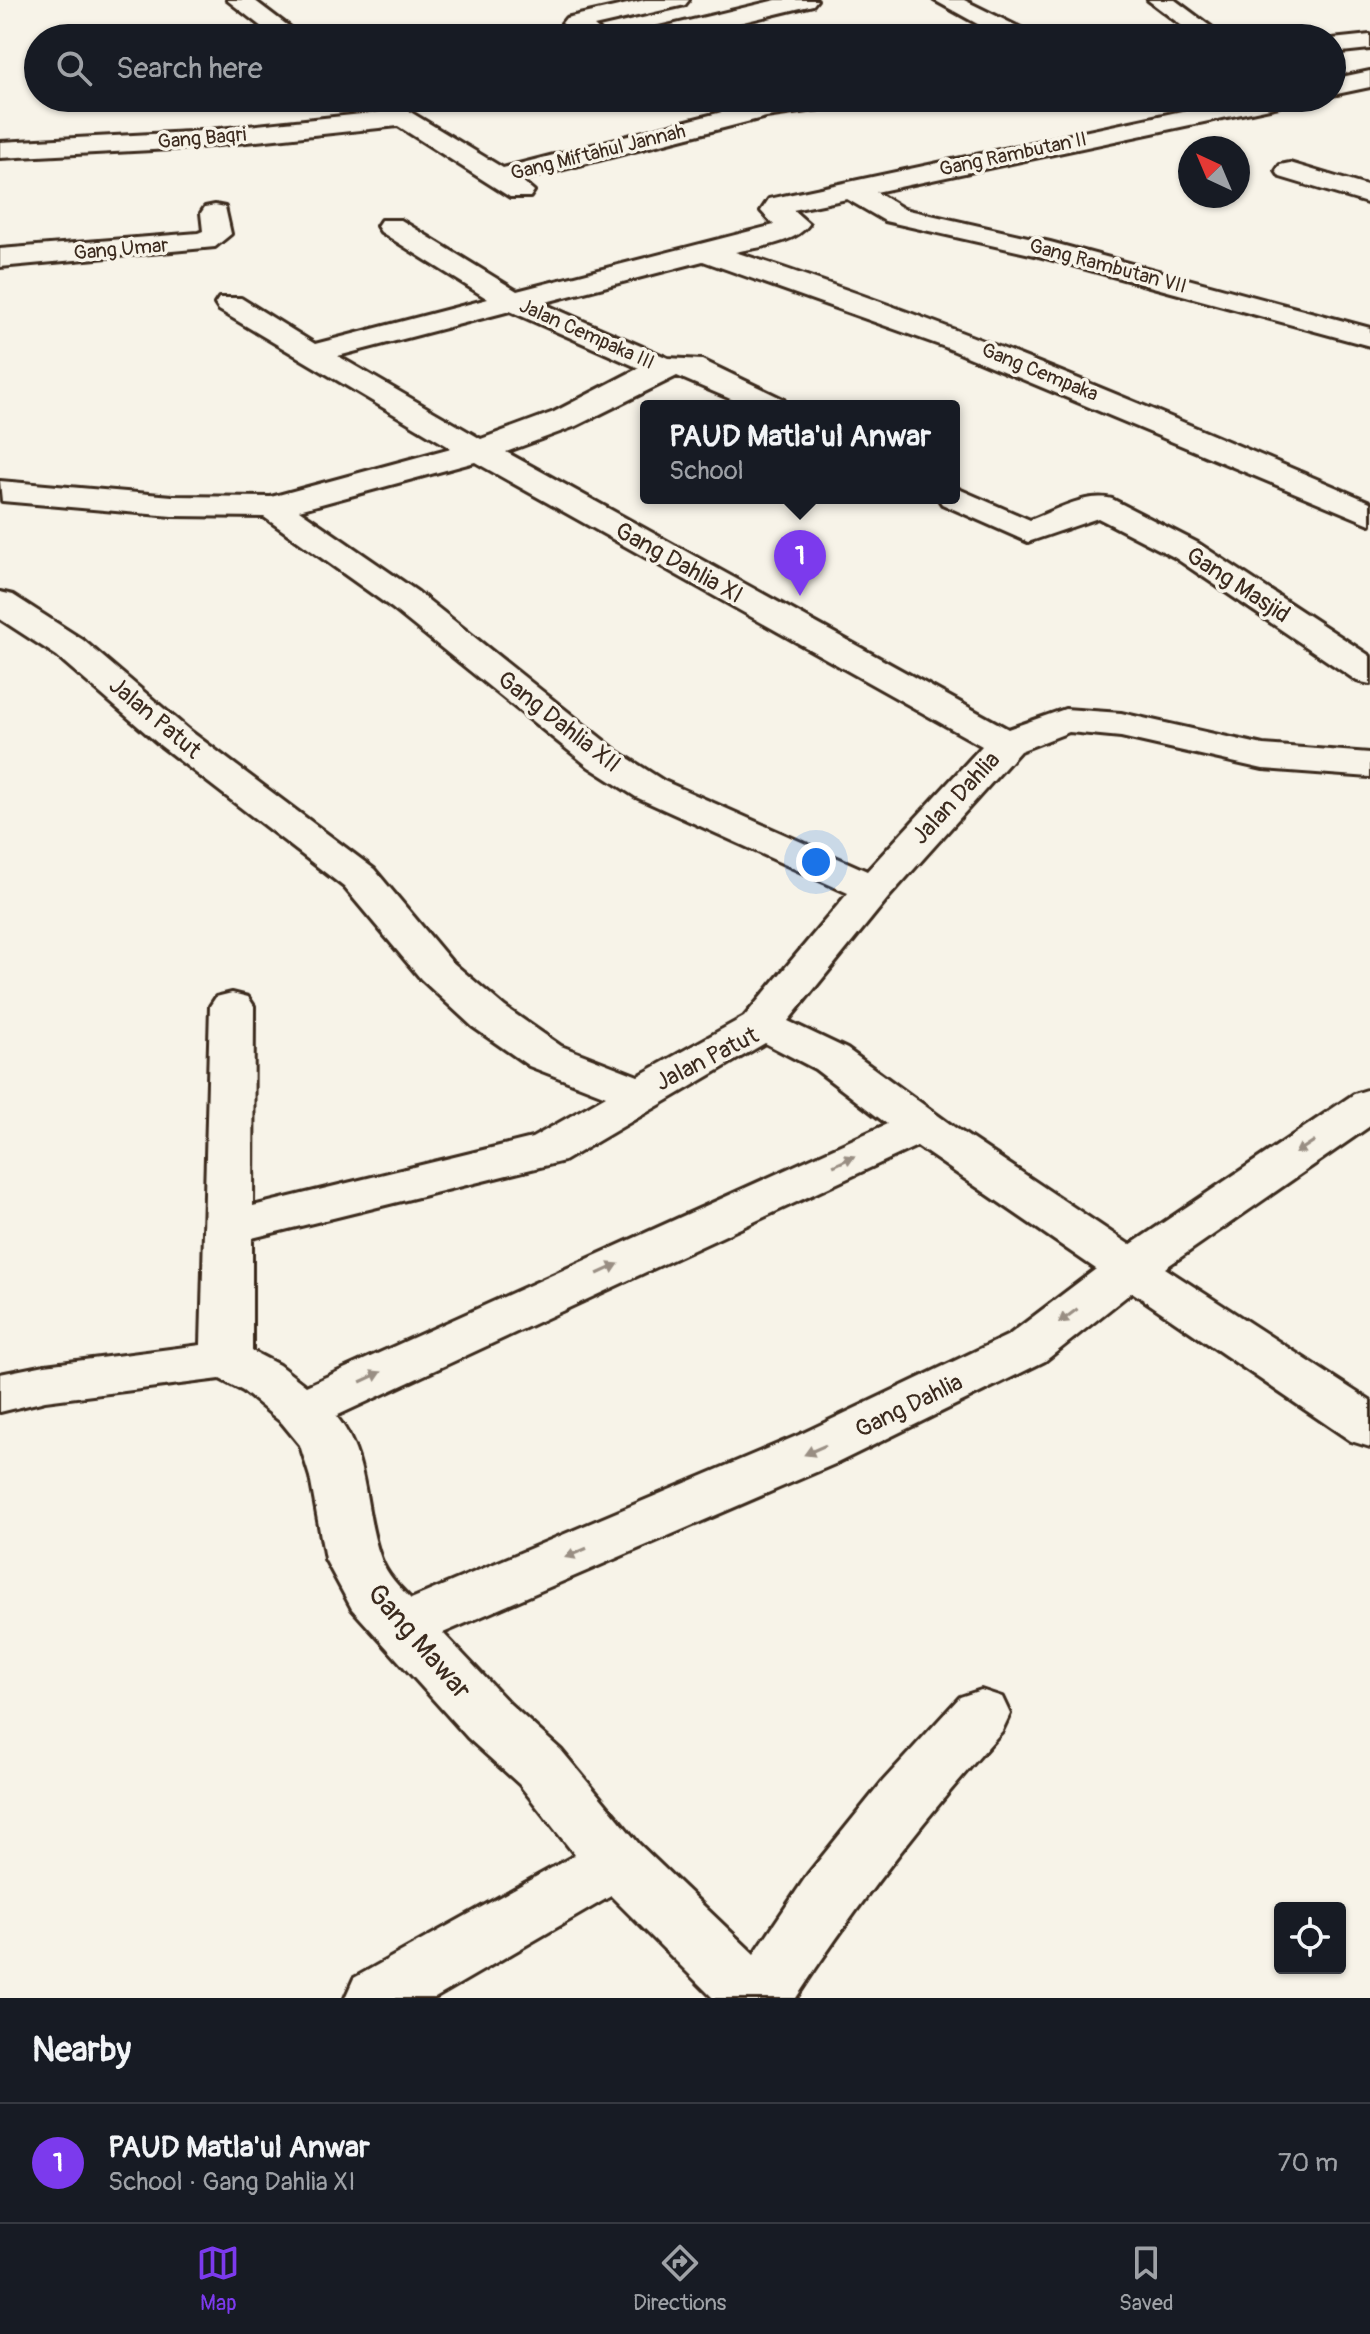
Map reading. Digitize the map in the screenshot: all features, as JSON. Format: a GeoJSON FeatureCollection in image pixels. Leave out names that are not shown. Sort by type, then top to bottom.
{"type":"FeatureCollection","features":[{"type":"Feature","properties":{"kind":"street"},"geometry":{"type":"LineString","coordinates":[[239,0],[272,24]]}},
{"type":"Feature","properties":{"kind":"street"},"geometry":{"type":"LineString","coordinates":[[575,24],[677,0]]}},
{"type":"Feature","properties":{"kind":"street"},"geometry":{"type":"LineString","coordinates":[[705,24],[805,0]]}},
{"type":"Feature","properties":{"kind":"street"},"geometry":{"type":"LineString","coordinates":[[946,0],[994,24]]}},
{"type":"Feature","properties":{"kind":"street"},"geometry":{"type":"LineString","coordinates":[[1160,0],[1194,24]]}},
{"type":"Feature","properties":{"kind":"street"},"geometry":{"type":"LineString","coordinates":[[1346,45],[1370,42]]}},
{"type":"Feature","properties":{"kind":"street"},"geometry":{"type":"LineString","coordinates":[[1346,84],[1370,79]]}},
{"type":"Feature","properties":{"kind":"street","name":"Gang Baqri"},"geometry":{"type":"LineString","coordinates":[[0,150],[190,140],[346,112]]}},
{"type":"Feature","properties":{"kind":"street"},"geometry":{"type":"LineString","coordinates":[[402,112],[524,194]]}},
{"type":"Feature","properties":{"kind":"street","name":"Gang Miftahul Jannah"},"geometry":{"type":"LineString","coordinates":[[497,178],[753,112]]}},
{"type":"Feature","properties":{"kind":"street","name":"Gang Rambutan II"},"geometry":{"type":"LineString","coordinates":[[701,251],[784,231],[795,224],[773,208],[1213,112]]}},
{"type":"Feature","properties":{"kind":"street"},"geometry":{"type":"LineString","coordinates":[[23,175],[37,149]]}},
{"type":"Feature","properties":{"kind":"street"},"geometry":{"type":"LineString","coordinates":[[1290,171],[1370,196]]}},
{"type":"Feature","properties":{"kind":"street","name":"Gang Rambutan VII"},"geometry":{"type":"LineString","coordinates":[[850,189],[885,211],[905,218],[1040,248],[1370,337]]}},
{"type":"Feature","properties":{"kind":"street","name":"Gang Umar"},"geometry":{"type":"LineString","coordinates":[[10,258],[205,241],[217,234],[215,213]]}},
{"type":"Feature","properties":{"kind":"street","name":"Jalan Cempaka III"},"geometry":{"type":"LineString","coordinates":[[391,226],[510,300],[664,368],[691,367],[760,400]]}},
{"type":"Feature","properties":{"kind":"street"},"geometry":{"type":"LineString","coordinates":[[10,258],[19,228]]}},
{"type":"Feature","properties":{"kind":"street"},"geometry":{"type":"LineString","coordinates":[[311,354],[701,251]]}},
{"type":"Feature","properties":{"kind":"street","name":"Gang Cempaka"},"geometry":{"type":"LineString","coordinates":[[701,251],[806,284],[1009,358],[1370,514]]}},
{"type":"Feature","properties":{"kind":"street","name":"Gang Dahlia XI"},"geometry":{"type":"LineString","coordinates":[[230,304],[479,451],[1006,743]]}},
{"type":"Feature","properties":{"kind":"street"},"geometry":{"type":"LineString","coordinates":[[1,491],[172,506],[272,507],[479,451],[565,419],[664,368]]}},
{"type":"Feature","properties":{"kind":"street","name":"Gang Masjid"},"geometry":{"type":"LineString","coordinates":[[960,500],[1028,532],[1100,506],[1186,550],[1370,673]]}},
{"type":"Feature","properties":{"kind":"street","name":"Gang Dahlia XII"},"geometry":{"type":"LineString","coordinates":[[272,507],[405,600],[603,759],[650,789],[873,889]]}},
{"type":"Feature","properties":{"kind":"street","name":"Jalan Patut"},"geometry":{"type":"LineString","coordinates":[[0,603],[70,648],[175,738],[359,878],[436,970],[489,1017],[545,1056],[641,1093],[760,1027],[793,1034],[824,1053],[920,1127],[1130,1268],[1256,1347],[1370,1428]]}},
{"type":"Feature","properties":{"kind":"street","name":"Jalan Dahlia"},"geometry":{"type":"LineString","coordinates":[[760,1027],[873,889],[1006,743],[1065,720],[1121,725],[1263,757],[1370,765]]}},
{"type":"Feature","properties":{"kind":"street"},"geometry":{"type":"LineString","coordinates":[[0,1393],[74,1379],[226,1360],[232,1006]]}},
{"type":"Feature","properties":{"kind":"street"},"geometry":{"type":"LineString","coordinates":[[228,1228],[547,1150],[591,1127],[641,1093]]}},
{"type":"Feature","properties":{"kind":"street","name":"Gang Dahlia"},"geometry":{"type":"LineString","coordinates":[[404,1626],[927,1399],[1027,1348],[1130,1268],[1370,1104]]}},
{"type":"Feature","properties":{"kind":"street"},"geometry":{"type":"LineString","coordinates":[[301,1410],[920,1127]]}},
{"type":"Feature","properties":{"kind":"street","name":"Gang Mawar"},"geometry":{"type":"LineString","coordinates":[[226,1360],[261,1378],[301,1410],[324,1438],[337,1477],[353,1559],[372,1594],[489,1721],[540,1767],[617,1862],[758,1998]]}},
{"type":"Feature","properties":{"kind":"street"},"geometry":{"type":"LineString","coordinates":[[758,1998],[830,1893],[904,1799],[981,1714]]}},
{"type":"Feature","properties":{"kind":"street"},"geometry":{"type":"LineString","coordinates":[[377,1998],[617,1862]]}},
{"type":"Feature","properties":{"kind":"place","name":"PAUD Matla'ul Anwar"},"geometry":{"type":"Point","coordinates":[800,596]}}]}
